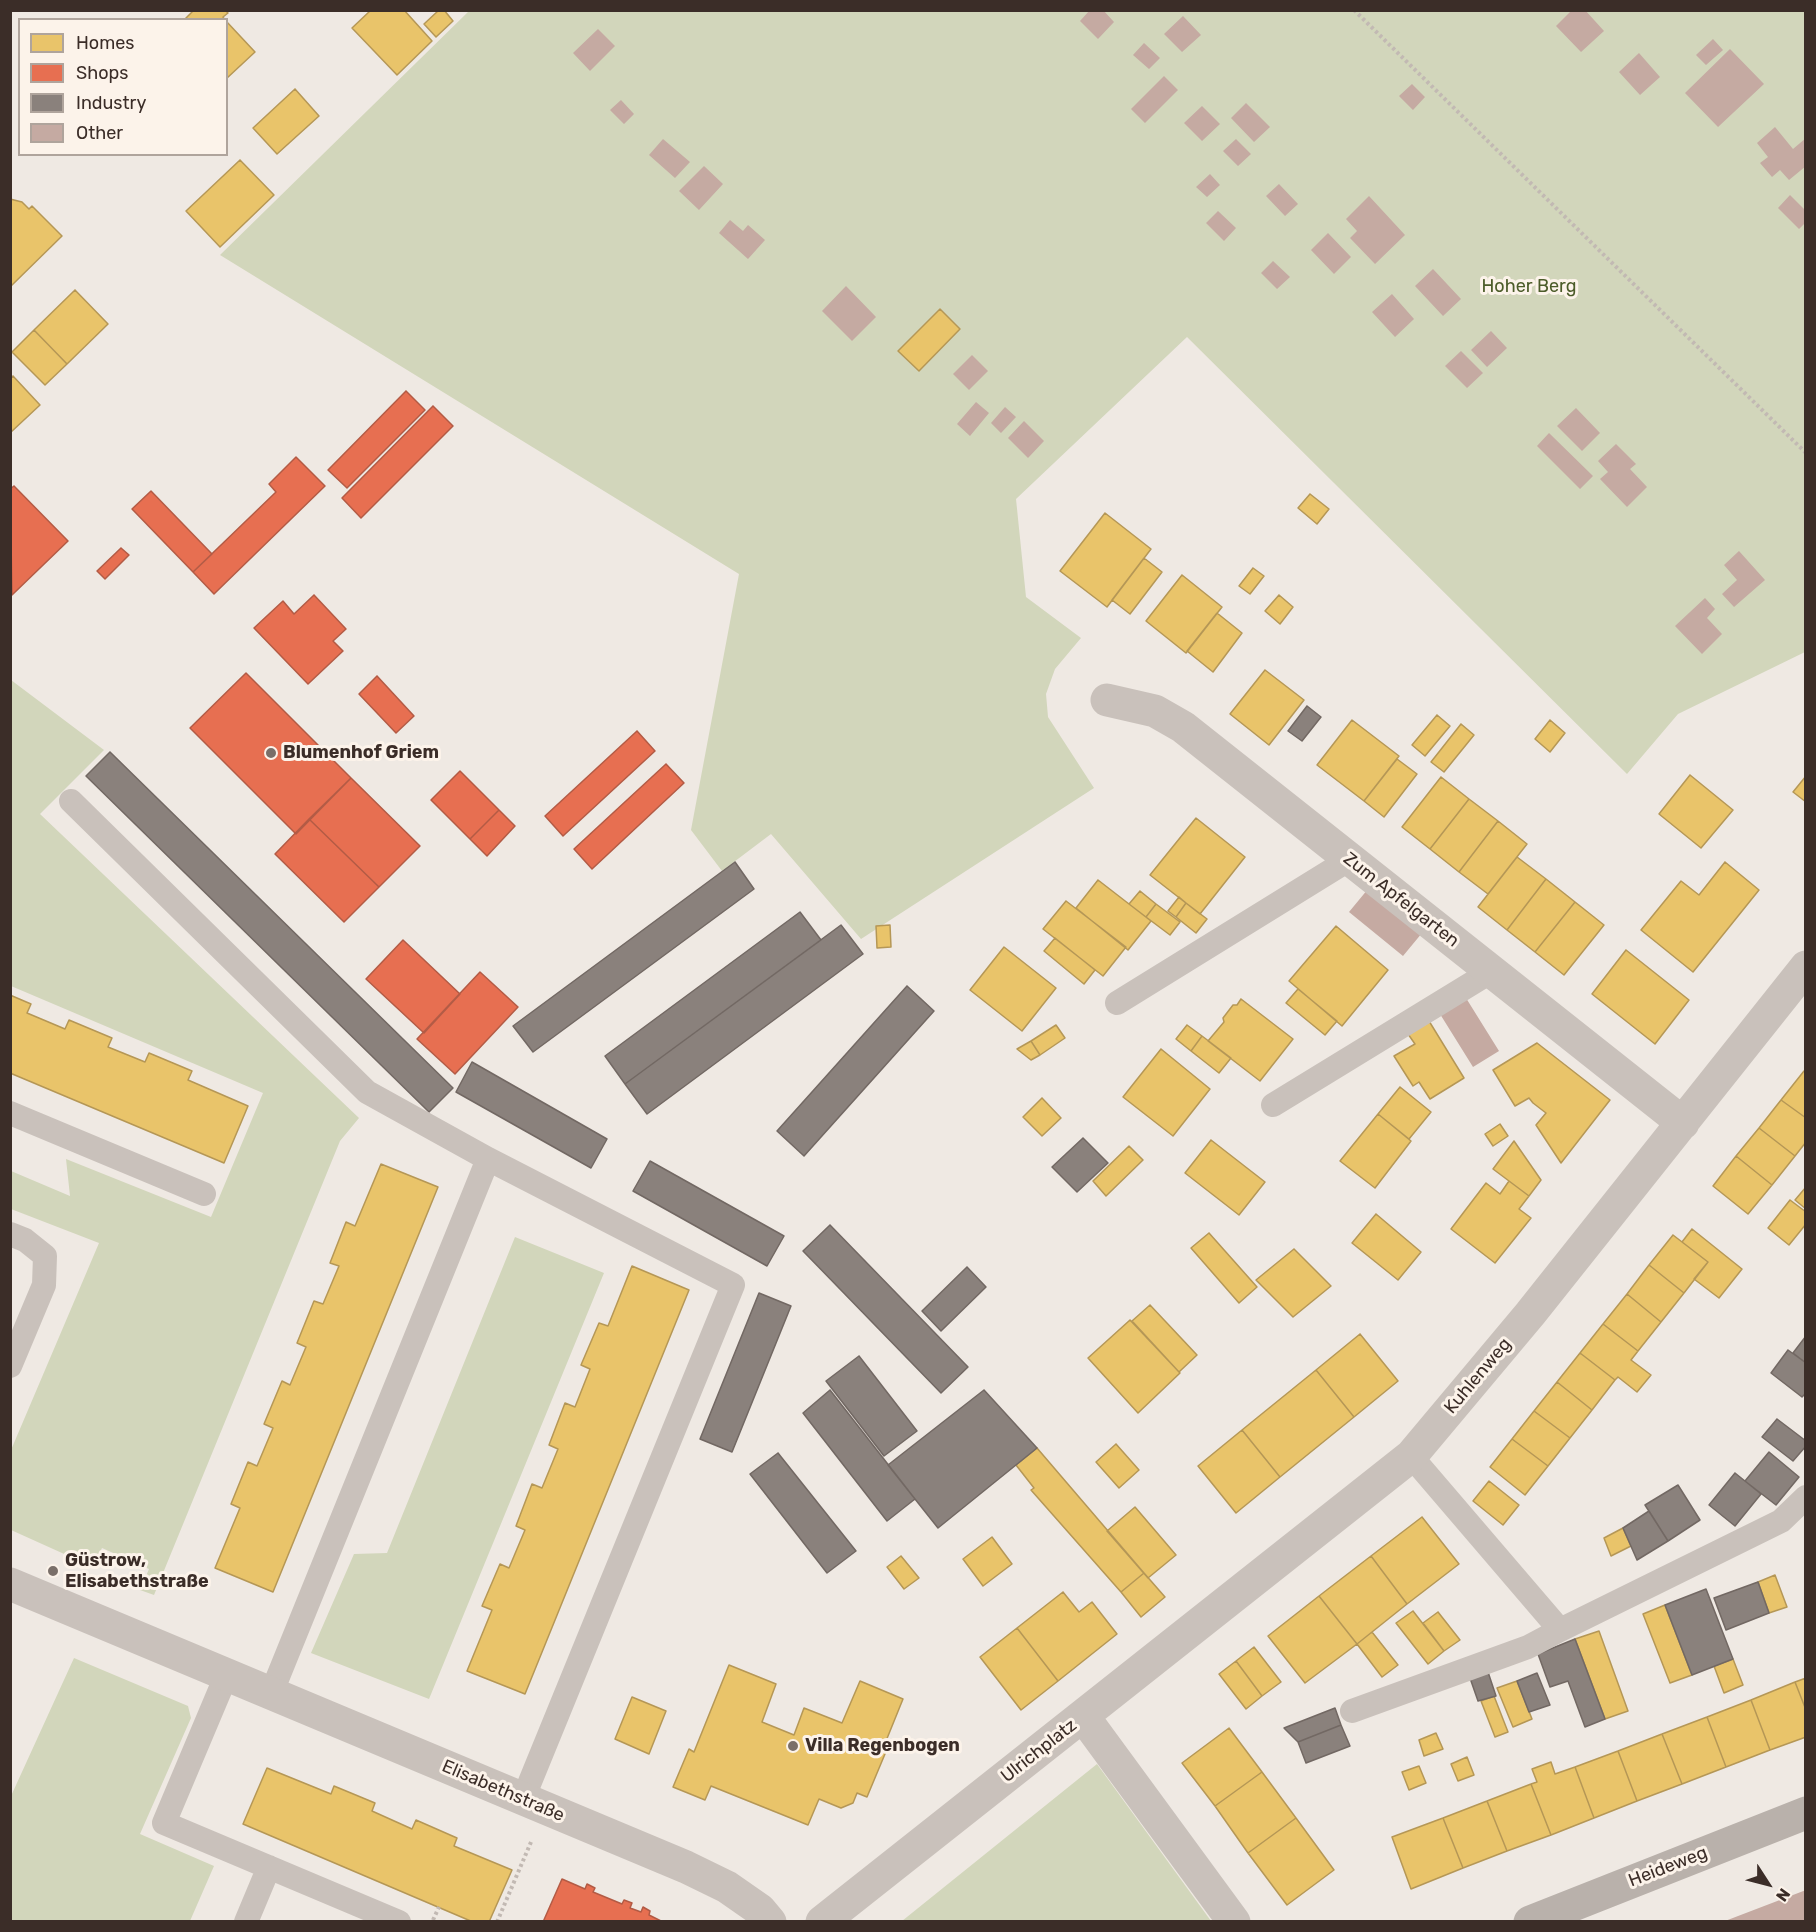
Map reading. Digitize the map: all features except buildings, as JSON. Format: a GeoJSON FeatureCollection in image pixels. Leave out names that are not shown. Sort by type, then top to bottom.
{"type":"FeatureCollection","features":[{"type":"Feature","properties":{"kind":"street","name":"Zum Apfelgarten"},"geometry":{"type":"LineString","coordinates":[[1107,700],[1155,711],[1183,728],[1683,1123]]}},
{"type":"Feature","properties":{"kind":"street","name":"Kuhlenweg"},"geometry":{"type":"LineString","coordinates":[[1083,1716],[1411,1456],[1530,1314],[1806,967]]}},
{"type":"Feature","properties":{"kind":"street","name":"Elisabethstraße"},"geometry":{"type":"LineString","coordinates":[[10,1584],[696,1872],[727,1887],[760,1910],[770,1922]]}},
{"type":"Feature","properties":{"kind":"street","name":"Ulrichplatz"},"geometry":{"type":"LineString","coordinates":[[822,1922],[1083,1716],[1234,1922]]}},
{"type":"Feature","properties":{"kind":"street","name":"Heideweg"},"geometry":{"type":"LineString","coordinates":[[1530,1922],[1806,1813]]}},
{"type":"Feature","properties":{"kind":"lane"},"geometry":{"type":"LineString","coordinates":[[71,801],[367,1092],[488,1159],[732,1285],[523,1799]]}},
{"type":"Feature","properties":{"kind":"lane"},"geometry":{"type":"LineString","coordinates":[[1117,1003],[1350,859]]}},
{"type":"Feature","properties":{"kind":"lane"},"geometry":{"type":"LineString","coordinates":[[1273,1106],[1491,971]]}},
{"type":"Feature","properties":{"kind":"lane"},"geometry":{"type":"LineString","coordinates":[[10,1113],[204,1194]]}},
{"type":"Feature","properties":{"kind":"lane"},"geometry":{"type":"LineString","coordinates":[[271,1694],[488,1159]]}},
{"type":"Feature","properties":{"kind":"lane"},"geometry":{"type":"LineString","coordinates":[[10,1234],[25,1240],[45,1256],[44,1286],[10,1366]]}},
{"type":"Feature","properties":{"kind":"lane"},"geometry":{"type":"LineString","coordinates":[[1411,1456],[1560,1630]]}},
{"type":"Feature","properties":{"kind":"lane"},"geometry":{"type":"LineString","coordinates":[[1352,1711],[1528,1647],[1781,1521],[1806,1497]]}},
{"type":"Feature","properties":{"kind":"lane"},"geometry":{"type":"LineString","coordinates":[[226,1676],[164,1822],[399,1922]]}},
{"type":"Feature","properties":{"kind":"lane"},"geometry":{"type":"LineString","coordinates":[[246,1922],[269,1867]]}},
{"type":"Feature","properties":{"kind":"path"},"geometry":{"type":"LineString","coordinates":[[1354,10],[1806,453]]}},
{"type":"Feature","properties":{"kind":"path"},"geometry":{"type":"LineString","coordinates":[[497,1922],[534,1836]]}},
{"type":"Feature","properties":{"kind":"path"},"geometry":{"type":"LineString","coordinates":[[432,1922],[439,1907]]}},
{"type":"Feature","properties":{"kind":"green space","name":"Hoher Berg"},"geometry":{"type":"Polygon","coordinates":[[[469,11],[1805,11],[1805,652],[1678,714],[1627,774],[1187,337],[1016,499],[1026,597],[1081,638],[1055,669],[1046,694],[1048,717],[1094,788],[861,939],[771,834],[722,871],[691,830],[739,574],[220,255],[469,11]]]}},
{"type":"Feature","properties":{"kind":"green space"},"geometry":{"type":"Polygon","coordinates":[[[11,680],[104,750],[40,814],[359,1118],[340,1141],[154,1595],[140,1590],[149,1569],[102,1548],[93,1567],[11,1530],[11,1450],[99,1243],[11,1209],[11,1171],[70,1196],[66,1159],[211,1217],[263,1093],[11,986],[11,680]]]}},
{"type":"Feature","properties":{"kind":"green space"},"geometry":{"type":"Polygon","coordinates":[[[515,1237],[604,1273],[429,1699],[311,1653],[354,1554],[387,1553],[515,1237]]]}},
{"type":"Feature","properties":{"kind":"green space"},"geometry":{"type":"Polygon","coordinates":[[[74,1658],[188,1706],[191,1718],[140,1834],[214,1866],[190,1921],[11,1921],[11,1796],[74,1658]]]}},
{"type":"Feature","properties":{"kind":"green space"},"geometry":{"type":"Polygon","coordinates":[[[1097,1764],[1211,1921],[902,1921],[1097,1764]]]}},
{"type":"Feature","properties":{"kind":"place","name":"Blumenhof Griem"},"geometry":{"type":"Point","coordinates":[271,753]}},
{"type":"Feature","properties":{"kind":"place","name":"Güstrow, Elisabethstraße"},"geometry":{"type":"Point","coordinates":[53,1571]}},
{"type":"Feature","properties":{"kind":"place","name":"Villa Regenbogen"},"geometry":{"type":"Point","coordinates":[793,1746]}}]}
